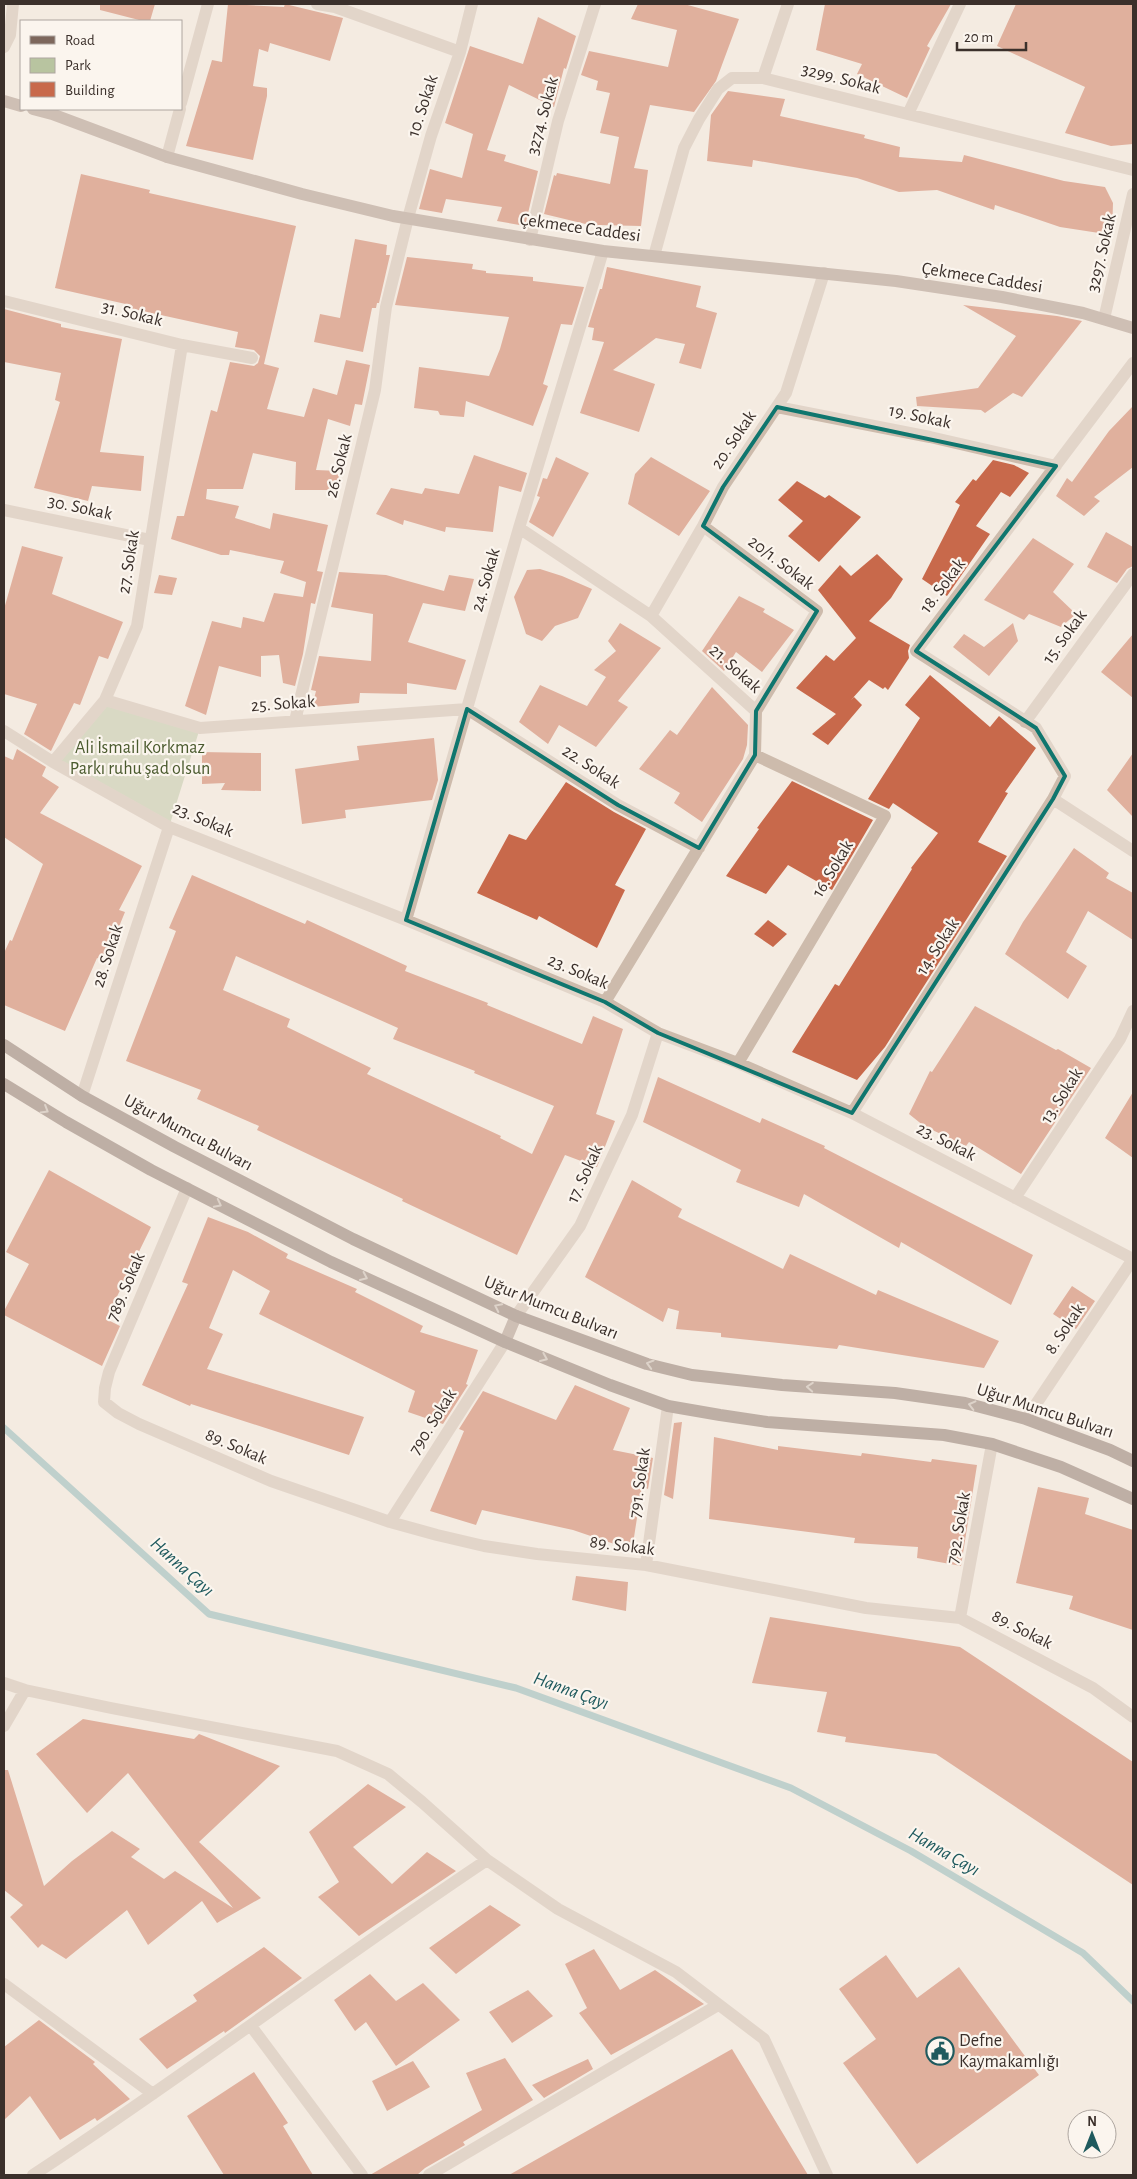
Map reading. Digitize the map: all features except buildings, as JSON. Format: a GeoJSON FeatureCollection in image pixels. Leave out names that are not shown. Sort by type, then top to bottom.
{"type":"FeatureCollection","features":[{"type":"Feature","properties":{"kind":"main road"},"geometry":{"type":"LineString","coordinates":[[4,101],[20,106]]}},
{"type":"Feature","properties":{"kind":"main road","name":"Çekmece Caddesi"},"geometry":{"type":"LineString","coordinates":[[37,110],[167,157],[302,194],[408,218],[603,251],[824,274],[1002,297],[1083,313],[1133,328]]}},
{"type":"Feature","properties":{"kind":"main road","name":"Uğur Mumcu Bulvarı"},"geometry":{"type":"LineString","coordinates":[[4,1045],[82,1096],[353,1238],[516,1316],[647,1364],[692,1375],[782,1385],[903,1394],[965,1403],[1026,1419],[1110,1450],[1133,1461]]}},
{"type":"Feature","properties":{"kind":"main road"},"geometry":{"type":"LineString","coordinates":[[4,1084],[66,1122],[187,1188],[331,1262],[504,1342],[610,1385],[668,1406],[767,1422],[944,1435],[992,1444],[1061,1467],[1133,1498]]}},
{"type":"Feature","properties":{"kind":"main road"},"geometry":{"type":"LineString","coordinates":[[504,1342],[516,1316]]}},
{"type":"Feature","properties":{"kind":"street"},"geometry":{"type":"LineString","coordinates":[[4,48],[10,34],[13,4]]}},
{"type":"Feature","properties":{"kind":"street"},"geometry":{"type":"LineString","coordinates":[[182,99],[208,4]]}},
{"type":"Feature","properties":{"kind":"street"},"geometry":{"type":"LineString","coordinates":[[317,4],[335,5],[460,52]]}},
{"type":"Feature","properties":{"kind":"street","name":"10. Sokak"},"geometry":{"type":"LineString","coordinates":[[408,218],[431,136],[460,52],[472,4]]}},
{"type":"Feature","properties":{"kind":"street","name":"3274. Sokak"},"geometry":{"type":"LineString","coordinates":[[530,240],[558,121],[595,4]]}},
{"type":"Feature","properties":{"kind":"street"},"geometry":{"type":"LineString","coordinates":[[763,78],[788,4]]}},
{"type":"Feature","properties":{"kind":"street"},"geometry":{"type":"LineString","coordinates":[[908,114],[960,4]]}},
{"type":"Feature","properties":{"kind":"street","name":"3299. Sokak"},"geometry":{"type":"LineString","coordinates":[[654,256],[684,148],[718,89],[732,78],[763,78],[1133,170]]}},
{"type":"Feature","properties":{"kind":"street"},"geometry":{"type":"LineString","coordinates":[[167,157],[180,110]]}},
{"type":"Feature","properties":{"kind":"street","name":"3297. Sokak"},"geometry":{"type":"LineString","coordinates":[[1104,319],[1133,194]]}},
{"type":"Feature","properties":{"kind":"street","name":"26. Sokak"},"geometry":{"type":"LineString","coordinates":[[295,720],[376,390],[386,307],[408,218]]}},
{"type":"Feature","properties":{"kind":"street","name":"24. Sokak"},"geometry":{"type":"LineString","coordinates":[[406,920],[519,528],[603,251]]}},
{"type":"Feature","properties":{"kind":"street","name":"20. Sokak"},"geometry":{"type":"LineString","coordinates":[[651,616],[703,526],[723,487],[786,392],[824,274]]}},
{"type":"Feature","properties":{"kind":"street","name":"31. Sokak"},"geometry":{"type":"LineString","coordinates":[[4,301],[182,345],[252,358]]}},
{"type":"Feature","properties":{"kind":"street","name":"27. Sokak"},"geometry":{"type":"LineString","coordinates":[[53,762],[105,700],[137,626],[182,345]]}},
{"type":"Feature","properties":{"kind":"street","name":"18. Sokak"},"geometry":{"type":"LineString","coordinates":[[1054,799],[1065,776],[1036,728],[916,651],[1133,363]]}},
{"type":"Feature","properties":{"kind":"street","name":"19. Sokak"},"geometry":{"type":"LineString","coordinates":[[777,406],[930,436],[1056,466]]}},
{"type":"Feature","properties":{"kind":"street","name":"30. Sokak"},"geometry":{"type":"LineString","coordinates":[[4,510],[150,540]]}},
{"type":"Feature","properties":{"kind":"street","name":"20/1. Sokak"},"geometry":{"type":"LineString","coordinates":[[703,526],[817,611],[756,711]]}},
{"type":"Feature","properties":{"kind":"street","name":"21. Sokak"},"geometry":{"type":"LineString","coordinates":[[519,528],[651,616],[756,711],[755,755],[605,1002]]}},
{"type":"Feature","properties":{"kind":"street","name":"15. Sokak"},"geometry":{"type":"LineString","coordinates":[[1025,722],[1133,574]]}},
{"type":"Feature","properties":{"kind":"street","name":"25. Sokak"},"geometry":{"type":"LineString","coordinates":[[105,700],[200,728],[467,709]]}},
{"type":"Feature","properties":{"kind":"street","name":"22. Sokak"},"geometry":{"type":"LineString","coordinates":[[467,709],[618,806],[699,848]]}},
{"type":"Feature","properties":{"kind":"street","name":"23. Sokak"},"geometry":{"type":"LineString","coordinates":[[4,732],[53,762],[169,827],[406,920],[605,1002],[658,1033],[738,1063],[852,1113],[1133,1259]]}},
{"type":"Feature","properties":{"kind":"street","name":"16. Sokak"},"geometry":{"type":"LineString","coordinates":[[738,1063],[885,816],[755,755]]}},
{"type":"Feature","properties":{"kind":"street"},"geometry":{"type":"LineString","coordinates":[[1054,799],[1132,847]]}},
{"type":"Feature","properties":{"kind":"street","name":"14. Sokak"},"geometry":{"type":"LineString","coordinates":[[852,1113],[1054,799]]}},
{"type":"Feature","properties":{"kind":"street","name":"28. Sokak"},"geometry":{"type":"LineString","coordinates":[[82,1096],[169,827]]}},
{"type":"Feature","properties":{"kind":"street","name":"13. Sokak"},"geometry":{"type":"LineString","coordinates":[[1015,1198],[1120,1039],[1133,1011]]}},
{"type":"Feature","properties":{"kind":"street","name":"17. Sokak"},"geometry":{"type":"LineString","coordinates":[[516,1316],[580,1226],[632,1114],[658,1033]]}},
{"type":"Feature","properties":{"kind":"street","name":"789. Sokak"},"geometry":{"type":"LineString","coordinates":[[104,1402],[109,1372],[187,1188]]}},
{"type":"Feature","properties":{"kind":"street","name":"8. Sokak"},"geometry":{"type":"LineString","coordinates":[[1026,1419],[1133,1259]]}},
{"type":"Feature","properties":{"kind":"street","name":"790. Sokak"},"geometry":{"type":"LineString","coordinates":[[390,1522],[504,1342]]}},
{"type":"Feature","properties":{"kind":"street","name":"89. Sokak"},"geometry":{"type":"LineString","coordinates":[[104,1402],[118,1413],[139,1424],[271,1481],[437,1536],[484,1546],[646,1565],[866,1608],[960,1618],[1094,1688],[1133,1717]]}},
{"type":"Feature","properties":{"kind":"street","name":"791. Sokak"},"geometry":{"type":"LineString","coordinates":[[646,1565],[668,1406]]}},
{"type":"Feature","properties":{"kind":"street","name":"792. Sokak"},"geometry":{"type":"LineString","coordinates":[[960,1618],[992,1444]]}},
{"type":"Feature","properties":{"kind":"street"},"geometry":{"type":"LineString","coordinates":[[4,1683],[25,1690],[110,1708],[337,1751],[388,1774],[487,1860],[558,1909],[676,1972],[764,2039],[827,2175]]}},
{"type":"Feature","properties":{"kind":"street"},"geometry":{"type":"LineString","coordinates":[[4,1726],[25,1690]]}},
{"type":"Feature","properties":{"kind":"street"},"geometry":{"type":"LineString","coordinates":[[33,2175],[251,2026],[424,1901],[487,1860]]}},
{"type":"Feature","properties":{"kind":"street"},"geometry":{"type":"LineString","coordinates":[[4,1984],[153,2094]]}},
{"type":"Feature","properties":{"kind":"street"},"geometry":{"type":"LineString","coordinates":[[430,2175],[718,2004]]}},
{"type":"Feature","properties":{"kind":"street"},"geometry":{"type":"LineString","coordinates":[[251,2026],[362,2175]]}},
{"type":"Feature","properties":{"kind":"highlighted area"},"geometry":{"type":"Polygon","coordinates":[[[777,407],[1056,466],[916,651],[1036,728],[1065,776],[1053,799],[852,1113],[658,1033],[605,1002],[406,920],[467,709],[618,805],[699,848],[755,755],[756,711],[817,611],[703,526],[723,487],[777,407]]]}},
{"type":"Feature","properties":{"kind":"green space","name":"Ali İsmail Korkmaz Parkı ruhu şad olsun"},"geometry":{"type":"Polygon","coordinates":[[[105,700],[200,728],[169,827],[53,762],[105,700]]]}},
{"type":"Feature","properties":{"kind":"waterway","name":"Hanna Çayı"},"geometry":{"type":"LineString","coordinates":[[4,1428],[209,1614],[516,1688],[791,1788],[911,1851],[1083,1953],[1133,2001]]}},
{"type":"Feature","properties":{"kind":"place","name":"Defne Kaymakamlığı"},"geometry":{"type":"Point","coordinates":[940,2051]}}]}
